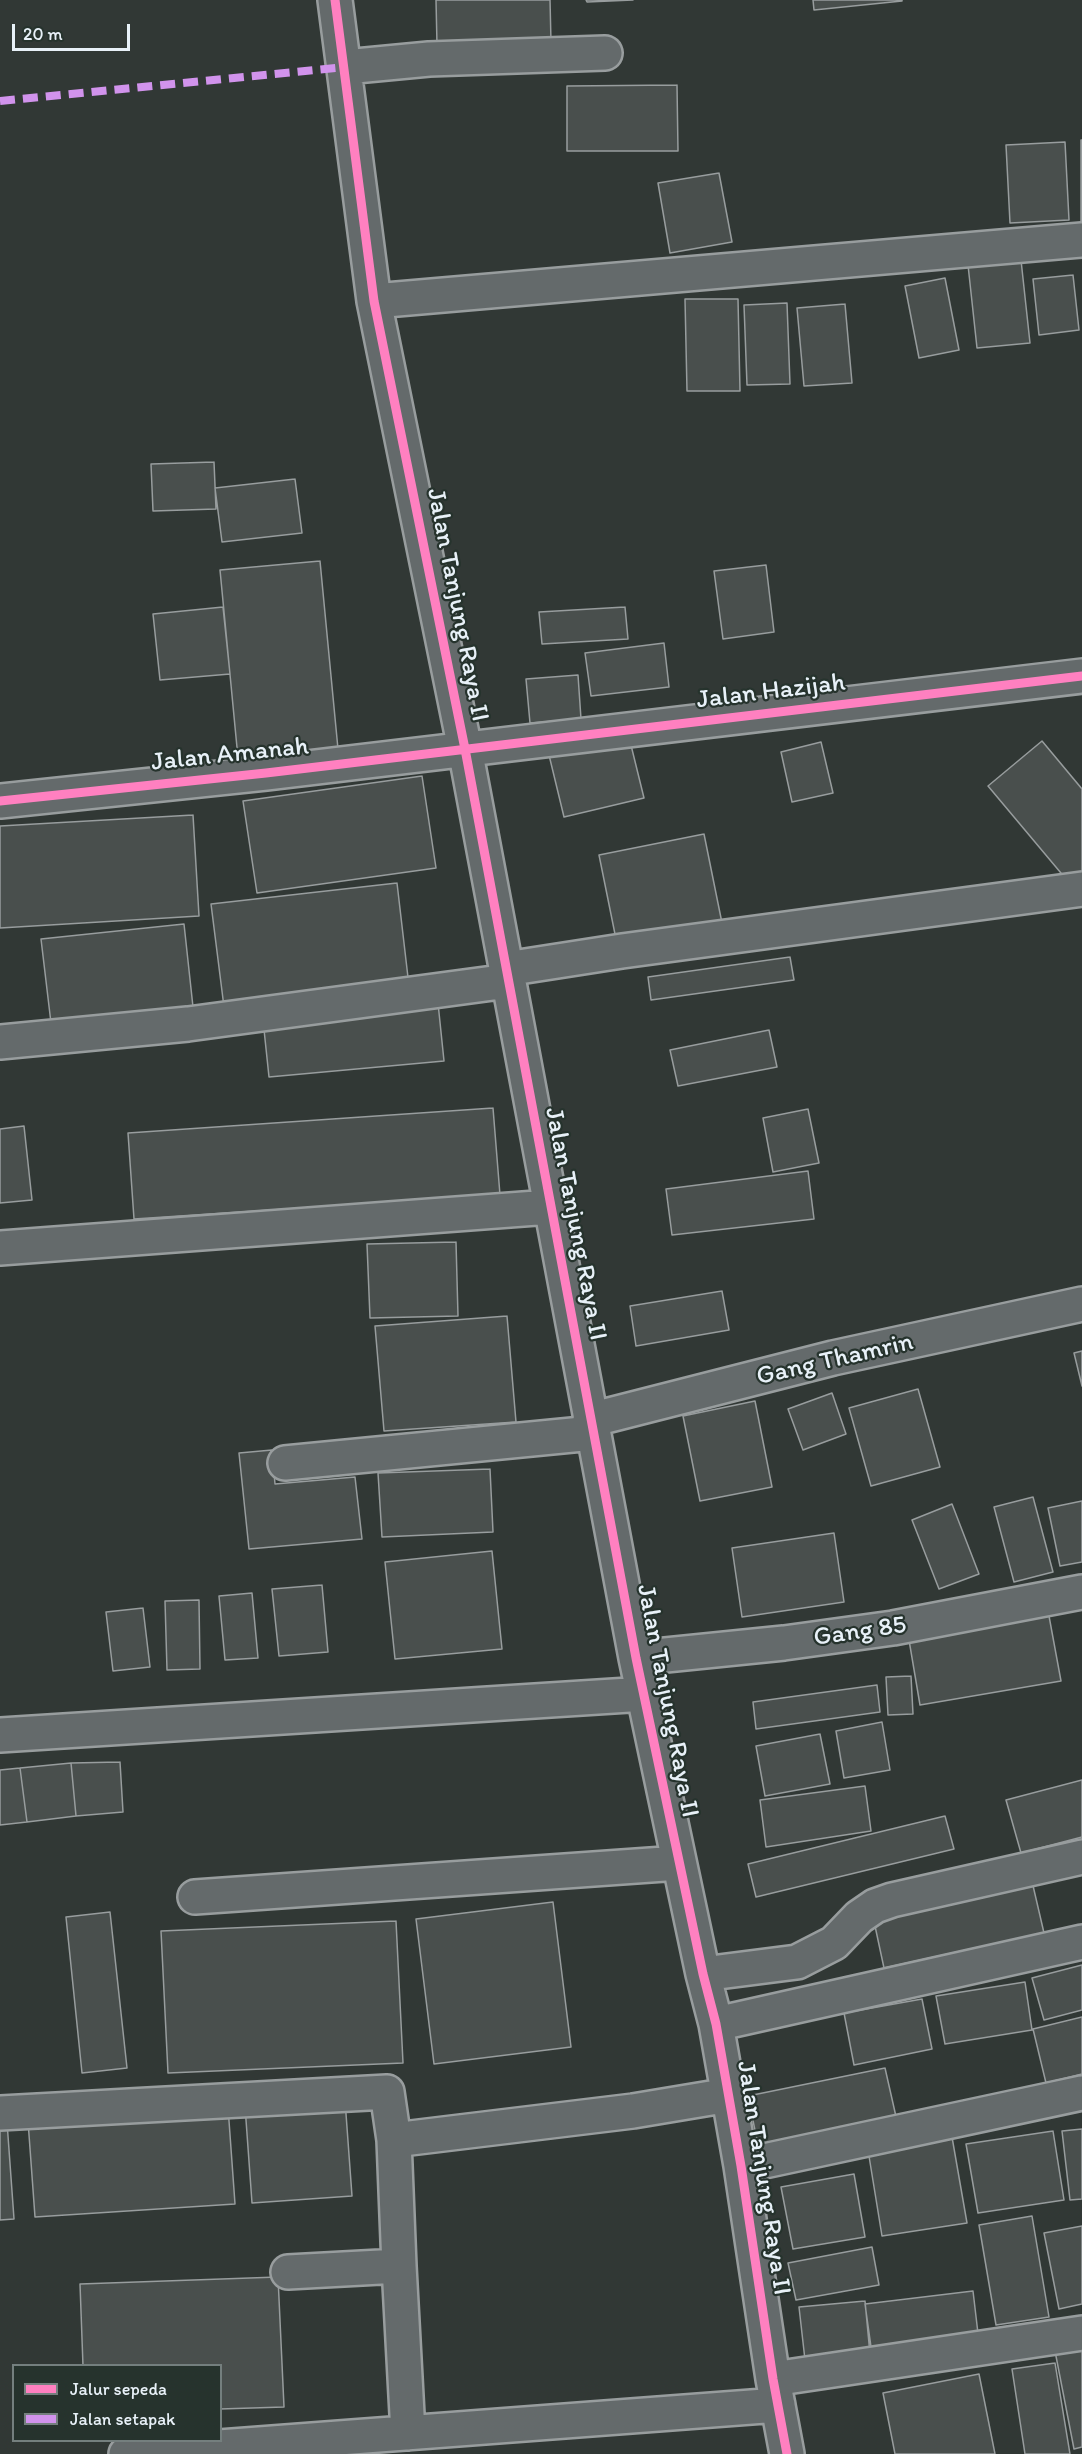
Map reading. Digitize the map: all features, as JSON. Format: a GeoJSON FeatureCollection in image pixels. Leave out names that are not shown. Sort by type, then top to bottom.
{"type":"FeatureCollection","features":[{"type":"Feature","properties":{"kind":"street","name":"Jalan Tanjung Raya II"},"geometry":{"type":"LineString","coordinates":[[335,0],[374,301],[465,749],[636,1658],[702,1974],[716,2024],[787,2454]]}},
{"type":"Feature","properties":{"kind":"street"},"geometry":{"type":"LineString","coordinates":[[345,68],[429,60],[605,53]]}},
{"type":"Feature","properties":{"kind":"street"},"geometry":{"type":"LineString","coordinates":[[374,301],[1082,240]]}},
{"type":"Feature","properties":{"kind":"street","name":"Jalan Hazijah"},"geometry":{"type":"LineString","coordinates":[[465,749],[1082,676]]}},
{"type":"Feature","properties":{"kind":"street","name":"Jalan Amanah"},"geometry":{"type":"LineString","coordinates":[[0,801],[465,749]]}},
{"type":"Feature","properties":{"kind":"street"},"geometry":{"type":"LineString","coordinates":[[0,1042],[188,1024],[507,975],[622,951],[1082,890]]}},
{"type":"Feature","properties":{"kind":"street"},"geometry":{"type":"LineString","coordinates":[[0,1248],[550,1207]]}},
{"type":"Feature","properties":{"kind":"street","name":"Gang Thamrin"},"geometry":{"type":"LineString","coordinates":[[285,1463],[591,1426],[833,1358],[1082,1304]]}},
{"type":"Feature","properties":{"kind":"street","name":"Gang 85"},"geometry":{"type":"LineString","coordinates":[[636,1658],[784,1643],[893,1628],[1082,1592]]}},
{"type":"Feature","properties":{"kind":"street"},"geometry":{"type":"LineString","coordinates":[[0,1736],[645,1694]]}},
{"type":"Feature","properties":{"kind":"street"},"geometry":{"type":"LineString","coordinates":[[702,1974],[797,1962],[834,1943],[859,1917],[875,1906],[904,1897],[1082,1857]]}},
{"type":"Feature","properties":{"kind":"street"},"geometry":{"type":"LineString","coordinates":[[195,1897],[679,1863]]}},
{"type":"Feature","properties":{"kind":"street"},"geometry":{"type":"LineString","coordinates":[[716,2024],[1082,1942]]}},
{"type":"Feature","properties":{"kind":"street"},"geometry":{"type":"LineString","coordinates":[[0,2113],[387,2092],[394,2140],[408,2433]]}},
{"type":"Feature","properties":{"kind":"street"},"geometry":{"type":"LineString","coordinates":[[741,2166],[1082,2093]]}},
{"type":"Feature","properties":{"kind":"street"},"geometry":{"type":"LineString","coordinates":[[394,2140],[633,2111],[729,2096]]}},
{"type":"Feature","properties":{"kind":"street"},"geometry":{"type":"LineString","coordinates":[[288,2272],[399,2266]]}},
{"type":"Feature","properties":{"kind":"street"},"geometry":{"type":"LineString","coordinates":[[126,2454],[408,2433],[776,2392],[1082,2333]]}},
{"type":"Feature","properties":{"kind":"building"},"geometry":{"type":"Polygon","coordinates":[[[436,0],[550,0],[551,42],[437,45],[436,0]]]}},
{"type":"Feature","properties":{"kind":"building"},"geometry":{"type":"Polygon","coordinates":[[[586,0],[633,0],[587,2],[586,0]]]}},
{"type":"Feature","properties":{"kind":"building"},"geometry":{"type":"Polygon","coordinates":[[[813,0],[902,0],[902,1],[814,10],[813,0]]]}},
{"type":"Feature","properties":{"kind":"building"},"geometry":{"type":"Polygon","coordinates":[[[677,85],[678,151],[567,151],[567,86],[677,85]]]}},
{"type":"Feature","properties":{"kind":"building"},"geometry":{"type":"Polygon","coordinates":[[[1082,140],[1082,224],[1081,224],[1082,140]]]}},
{"type":"Feature","properties":{"kind":"building"},"geometry":{"type":"Polygon","coordinates":[[[1065,142],[1069,220],[1010,223],[1006,145],[1065,142]]]}},
{"type":"Feature","properties":{"kind":"building"},"geometry":{"type":"Polygon","coordinates":[[[719,173],[732,242],[670,253],[658,183],[719,173]]]}},
{"type":"Feature","properties":{"kind":"building"},"geometry":{"type":"Polygon","coordinates":[[[1021,260],[1030,343],[977,348],[968,265],[1021,260]]]}},
{"type":"Feature","properties":{"kind":"building"},"geometry":{"type":"Polygon","coordinates":[[[1073,275],[1079,330],[1039,335],[1033,279],[1073,275]]]}},
{"type":"Feature","properties":{"kind":"building"},"geometry":{"type":"Polygon","coordinates":[[[945,278],[959,350],[919,358],[905,286],[945,278]]]}},
{"type":"Feature","properties":{"kind":"building"},"geometry":{"type":"Polygon","coordinates":[[[685,299],[738,299],[740,391],[687,391],[685,299]]]}},
{"type":"Feature","properties":{"kind":"building"},"geometry":{"type":"Polygon","coordinates":[[[787,303],[790,384],[747,385],[744,305],[787,303]]]}},
{"type":"Feature","properties":{"kind":"building"},"geometry":{"type":"Polygon","coordinates":[[[845,304],[852,383],[804,386],[797,308],[845,304]]]}},
{"type":"Feature","properties":{"kind":"building"},"geometry":{"type":"Polygon","coordinates":[[[214,462],[216,509],[153,511],[151,464],[214,462]]]}},
{"type":"Feature","properties":{"kind":"building"},"geometry":{"type":"Polygon","coordinates":[[[295,479],[302,533],[222,542],[215,488],[295,479]]]}},
{"type":"Feature","properties":{"kind":"building"},"geometry":{"type":"Polygon","coordinates":[[[320,561],[338,749],[238,758],[220,570],[320,561]]]}},
{"type":"Feature","properties":{"kind":"building"},"geometry":{"type":"Polygon","coordinates":[[[766,565],[774,632],[723,639],[714,571],[766,565]]]}},
{"type":"Feature","properties":{"kind":"building"},"geometry":{"type":"Polygon","coordinates":[[[223,607],[230,674],[160,680],[153,614],[223,607]]]}},
{"type":"Feature","properties":{"kind":"building"},"geometry":{"type":"Polygon","coordinates":[[[625,607],[628,639],[542,644],[539,612],[625,607]]]}},
{"type":"Feature","properties":{"kind":"building"},"geometry":{"type":"Polygon","coordinates":[[[664,643],[669,687],[591,696],[585,653],[664,643]]]}},
{"type":"Feature","properties":{"kind":"building"},"geometry":{"type":"Polygon","coordinates":[[[578,675],[581,719],[530,723],[526,679],[578,675]]]}},
{"type":"Feature","properties":{"kind":"building"},"geometry":{"type":"Polygon","coordinates":[[[629,737],[644,798],[564,817],[549,755],[629,737]]]}},
{"type":"Feature","properties":{"kind":"building"},"geometry":{"type":"Polygon","coordinates":[[[1042,741],[1082,789],[1082,876],[1071,885],[988,786],[1042,741]]]}},
{"type":"Feature","properties":{"kind":"building"},"geometry":{"type":"Polygon","coordinates":[[[821,742],[833,793],[792,802],[781,752],[821,742]]]}},
{"type":"Feature","properties":{"kind":"building"},"geometry":{"type":"Polygon","coordinates":[[[422,776],[436,868],[257,893],[243,801],[422,776]]]}},
{"type":"Feature","properties":{"kind":"building"},"geometry":{"type":"Polygon","coordinates":[[[193,815],[199,916],[0,928],[0,826],[193,815]]]}},
{"type":"Feature","properties":{"kind":"building"},"geometry":{"type":"Polygon","coordinates":[[[704,834],[722,923],[617,944],[599,855],[704,834]]]}},
{"type":"Feature","properties":{"kind":"building"},"geometry":{"type":"Polygon","coordinates":[[[397,883],[409,986],[224,1007],[211,904],[397,883]]]}},
{"type":"Feature","properties":{"kind":"building"},"geometry":{"type":"Polygon","coordinates":[[[184,924],[193,1007],[51,1023],[41,939],[184,924]]]}},
{"type":"Feature","properties":{"kind":"building"},"geometry":{"type":"Polygon","coordinates":[[[790,957],[794,980],[651,1000],[648,977],[790,957]]]}},
{"type":"Feature","properties":{"kind":"building"},"geometry":{"type":"Polygon","coordinates":[[[438,1003],[444,1061],[269,1077],[263,1020],[438,1003]]]}},
{"type":"Feature","properties":{"kind":"building"},"geometry":{"type":"Polygon","coordinates":[[[769,1030],[777,1067],[678,1086],[670,1050],[769,1030]]]}},
{"type":"Feature","properties":{"kind":"building"},"geometry":{"type":"Polygon","coordinates":[[[493,1108],[500,1195],[134,1219],[128,1133],[493,1108]]]}},
{"type":"Feature","properties":{"kind":"building"},"geometry":{"type":"Polygon","coordinates":[[[808,1109],[819,1163],[773,1172],[763,1118],[808,1109]]]}},
{"type":"Feature","properties":{"kind":"building"},"geometry":{"type":"Polygon","coordinates":[[[24,1126],[32,1200],[0,1203],[0,1129],[24,1126]]]}},
{"type":"Feature","properties":{"kind":"building"},"geometry":{"type":"Polygon","coordinates":[[[808,1171],[814,1219],[672,1235],[666,1189],[808,1171]]]}},
{"type":"Feature","properties":{"kind":"building"},"geometry":{"type":"Polygon","coordinates":[[[456,1242],[458,1316],[370,1318],[367,1244],[456,1242]]]}},
{"type":"Feature","properties":{"kind":"building"},"geometry":{"type":"Polygon","coordinates":[[[722,1291],[729,1330],[636,1346],[630,1306],[722,1291]]]}},
{"type":"Feature","properties":{"kind":"building"},"geometry":{"type":"Polygon","coordinates":[[[507,1316],[516,1422],[384,1431],[375,1326],[507,1316]]]}},
{"type":"Feature","properties":{"kind":"building"},"geometry":{"type":"Polygon","coordinates":[[[1082,1351],[1082,1386],[1074,1353],[1082,1351]]]}},
{"type":"Feature","properties":{"kind":"building"},"geometry":{"type":"Polygon","coordinates":[[[918,1389],[940,1467],[871,1486],[849,1408],[918,1389]]]}},
{"type":"Feature","properties":{"kind":"building"},"geometry":{"type":"Polygon","coordinates":[[[832,1393],[846,1434],[803,1450],[788,1409],[832,1393]]]}},
{"type":"Feature","properties":{"kind":"building"},"geometry":{"type":"Polygon","coordinates":[[[755,1401],[772,1487],[700,1501],[683,1416],[755,1401]]]}},
{"type":"Feature","properties":{"kind":"building"},"geometry":{"type":"Polygon","coordinates":[[[272,1450],[275,1484],[355,1477],[362,1539],[249,1549],[239,1453],[272,1450]]]}},
{"type":"Feature","properties":{"kind":"building"},"geometry":{"type":"Polygon","coordinates":[[[490,1469],[493,1532],[382,1537],[378,1473],[490,1469]]]}},
{"type":"Feature","properties":{"kind":"building"},"geometry":{"type":"Polygon","coordinates":[[[1033,1497],[1053,1572],[1014,1582],[994,1507],[1033,1497]]]}},
{"type":"Feature","properties":{"kind":"building"},"geometry":{"type":"Polygon","coordinates":[[[1082,1501],[1082,1562],[1060,1566],[1048,1508],[1082,1501]]]}},
{"type":"Feature","properties":{"kind":"building"},"geometry":{"type":"Polygon","coordinates":[[[952,1504],[979,1574],[939,1589],[912,1520],[952,1504]]]}},
{"type":"Feature","properties":{"kind":"building"},"geometry":{"type":"Polygon","coordinates":[[[834,1533],[844,1602],[742,1617],[732,1548],[834,1533]]]}},
{"type":"Feature","properties":{"kind":"building"},"geometry":{"type":"Polygon","coordinates":[[[492,1551],[502,1649],[395,1659],[385,1562],[492,1551]]]}},
{"type":"Feature","properties":{"kind":"building"},"geometry":{"type":"Polygon","coordinates":[[[322,1585],[328,1652],[279,1656],[272,1589],[322,1585]]]}},
{"type":"Feature","properties":{"kind":"building"},"geometry":{"type":"Polygon","coordinates":[[[252,1593],[258,1658],[225,1660],[219,1596],[252,1593]]]}},
{"type":"Feature","properties":{"kind":"building"},"geometry":{"type":"Polygon","coordinates":[[[199,1600],[200,1669],[167,1670],[165,1601],[199,1600]]]}},
{"type":"Feature","properties":{"kind":"building"},"geometry":{"type":"Polygon","coordinates":[[[143,1608],[150,1667],[113,1671],[106,1612],[143,1608]]]}},
{"type":"Feature","properties":{"kind":"building"},"geometry":{"type":"Polygon","coordinates":[[[1049,1616],[1061,1681],[920,1705],[909,1640],[1049,1616]]]}},
{"type":"Feature","properties":{"kind":"building"},"geometry":{"type":"Polygon","coordinates":[[[911,1676],[913,1714],[888,1715],[886,1677],[911,1676]]]}},
{"type":"Feature","properties":{"kind":"building"},"geometry":{"type":"Polygon","coordinates":[[[877,1685],[880,1712],[756,1729],[753,1702],[877,1685]]]}},
{"type":"Feature","properties":{"kind":"building"},"geometry":{"type":"Polygon","coordinates":[[[882,1722],[890,1770],[844,1778],[836,1731],[882,1722]]]}},
{"type":"Feature","properties":{"kind":"building"},"geometry":{"type":"Polygon","coordinates":[[[820,1734],[830,1784],[765,1796],[756,1746],[820,1734]]]}},
{"type":"Feature","properties":{"kind":"building"},"geometry":{"type":"Polygon","coordinates":[[[120,1762],[123,1812],[76,1816],[71,1763],[120,1762]]]}},
{"type":"Feature","properties":{"kind":"building"},"geometry":{"type":"Polygon","coordinates":[[[71,1763],[76,1816],[27,1822],[20,1768],[71,1763]]]}},
{"type":"Feature","properties":{"kind":"building"},"geometry":{"type":"Polygon","coordinates":[[[20,1768],[27,1822],[0,1825],[0,1770],[20,1768]]]}},
{"type":"Feature","properties":{"kind":"building"},"geometry":{"type":"Polygon","coordinates":[[[1082,1780],[1082,1837],[1021,1853],[1006,1800],[1082,1780]]]}},
{"type":"Feature","properties":{"kind":"building"},"geometry":{"type":"Polygon","coordinates":[[[865,1786],[871,1831],[766,1847],[760,1800],[865,1786]]]}},
{"type":"Feature","properties":{"kind":"building"},"geometry":{"type":"Polygon","coordinates":[[[945,1816],[954,1849],[756,1897],[748,1864],[945,1816]]]}},
{"type":"Feature","properties":{"kind":"building"},"geometry":{"type":"Polygon","coordinates":[[[1031,1877],[1044,1933],[884,1968],[872,1912],[1031,1877]]]}},
{"type":"Feature","properties":{"kind":"building"},"geometry":{"type":"Polygon","coordinates":[[[553,1902],[571,2047],[434,2064],[416,1919],[553,1902]]]}},
{"type":"Feature","properties":{"kind":"building"},"geometry":{"type":"Polygon","coordinates":[[[110,1912],[127,2068],[82,2073],[66,1917],[110,1912]]]}},
{"type":"Feature","properties":{"kind":"building"},"geometry":{"type":"Polygon","coordinates":[[[396,1921],[403,2063],[168,2073],[161,1931],[396,1921]]]}},
{"type":"Feature","properties":{"kind":"building"},"geometry":{"type":"Polygon","coordinates":[[[1082,1965],[1082,2010],[1044,2020],[1032,1978],[1082,1965]]]}},
{"type":"Feature","properties":{"kind":"building"},"geometry":{"type":"Polygon","coordinates":[[[1025,1982],[1032,2030],[945,2044],[936,1996],[1025,1982]]]}},
{"type":"Feature","properties":{"kind":"building"},"geometry":{"type":"Polygon","coordinates":[[[922,1999],[932,2049],[854,2065],[844,2013],[922,1999]]]}},
{"type":"Feature","properties":{"kind":"building"},"geometry":{"type":"Polygon","coordinates":[[[1082,2017],[1082,2074],[1046,2083],[1033,2029],[1082,2017]]]}},
{"type":"Feature","properties":{"kind":"building"},"geometry":{"type":"Polygon","coordinates":[[[885,2068],[897,2121],[759,2150],[748,2096],[885,2068]]]}},
{"type":"Feature","properties":{"kind":"building"},"geometry":{"type":"Polygon","coordinates":[[[345,2100],[352,2196],[252,2203],[245,2106],[345,2100]]]}},
{"type":"Feature","properties":{"kind":"building"},"geometry":{"type":"Polygon","coordinates":[[[228,2107],[235,2204],[35,2217],[28,2121],[228,2107]]]}},
{"type":"Feature","properties":{"kind":"building"},"geometry":{"type":"Polygon","coordinates":[[[0,2122],[7,2122],[14,2219],[0,2220],[0,2122]]]}},
{"type":"Feature","properties":{"kind":"building"},"geometry":{"type":"Polygon","coordinates":[[[1082,2129],[1082,2199],[1070,2200],[1062,2131],[1082,2129]]]}},
{"type":"Feature","properties":{"kind":"building"},"geometry":{"type":"Polygon","coordinates":[[[1053,2131],[1064,2200],[978,2213],[966,2144],[1053,2131]]]}},
{"type":"Feature","properties":{"kind":"building"},"geometry":{"type":"Polygon","coordinates":[[[952,2137],[967,2223],[882,2236],[868,2150],[952,2137]]]}},
{"type":"Feature","properties":{"kind":"building"},"geometry":{"type":"Polygon","coordinates":[[[854,2174],[865,2237],[793,2249],[781,2187],[854,2174]]]}},
{"type":"Feature","properties":{"kind":"building"},"geometry":{"type":"Polygon","coordinates":[[[1032,2216],[1049,2317],[996,2325],[979,2225],[1032,2216]]]}},
{"type":"Feature","properties":{"kind":"building"},"geometry":{"type":"Polygon","coordinates":[[[1082,2226],[1082,2304],[1059,2309],[1044,2233],[1082,2226]]]}},
{"type":"Feature","properties":{"kind":"building"},"geometry":{"type":"Polygon","coordinates":[[[872,2247],[879,2285],[796,2300],[788,2263],[872,2247]]]}},
{"type":"Feature","properties":{"kind":"building"},"geometry":{"type":"Polygon","coordinates":[[[278,2277],[284,2407],[222,2409],[222,2364],[83,2364],[80,2284],[278,2277]]]}},
{"type":"Feature","properties":{"kind":"building"},"geometry":{"type":"Polygon","coordinates":[[[973,2291],[979,2342],[872,2354],[865,2304],[973,2291]]]}},
{"type":"Feature","properties":{"kind":"building"},"geometry":{"type":"Polygon","coordinates":[[[865,2301],[870,2354],[805,2360],[799,2307],[865,2301]]]}},
{"type":"Feature","properties":{"kind":"building"},"geometry":{"type":"Polygon","coordinates":[[[1082,2347],[1082,2447],[1074,2449],[1055,2351],[1082,2347]]]}},
{"type":"Feature","properties":{"kind":"building"},"geometry":{"type":"Polygon","coordinates":[[[1055,2363],[1070,2454],[1025,2454],[1012,2369],[1055,2363]]]}},
{"type":"Feature","properties":{"kind":"building"},"geometry":{"type":"Polygon","coordinates":[[[979,2374],[995,2454],[895,2454],[883,2393],[979,2374]]]}},
{"type":"Feature","properties":{"kind":"marked path"},"geometry":{"type":"LineString","coordinates":[[0,101],[345,67]]}},
{"type":"Feature","properties":{"kind":"cycle path"},"geometry":{"type":"LineString","coordinates":[[335,0],[374,301],[465,749],[636,1658],[703,1974],[716,2024],[787,2454]]}},
{"type":"Feature","properties":{"kind":"cycle path"},"geometry":{"type":"LineString","coordinates":[[0,801],[266,773],[1082,676]]}}]}
